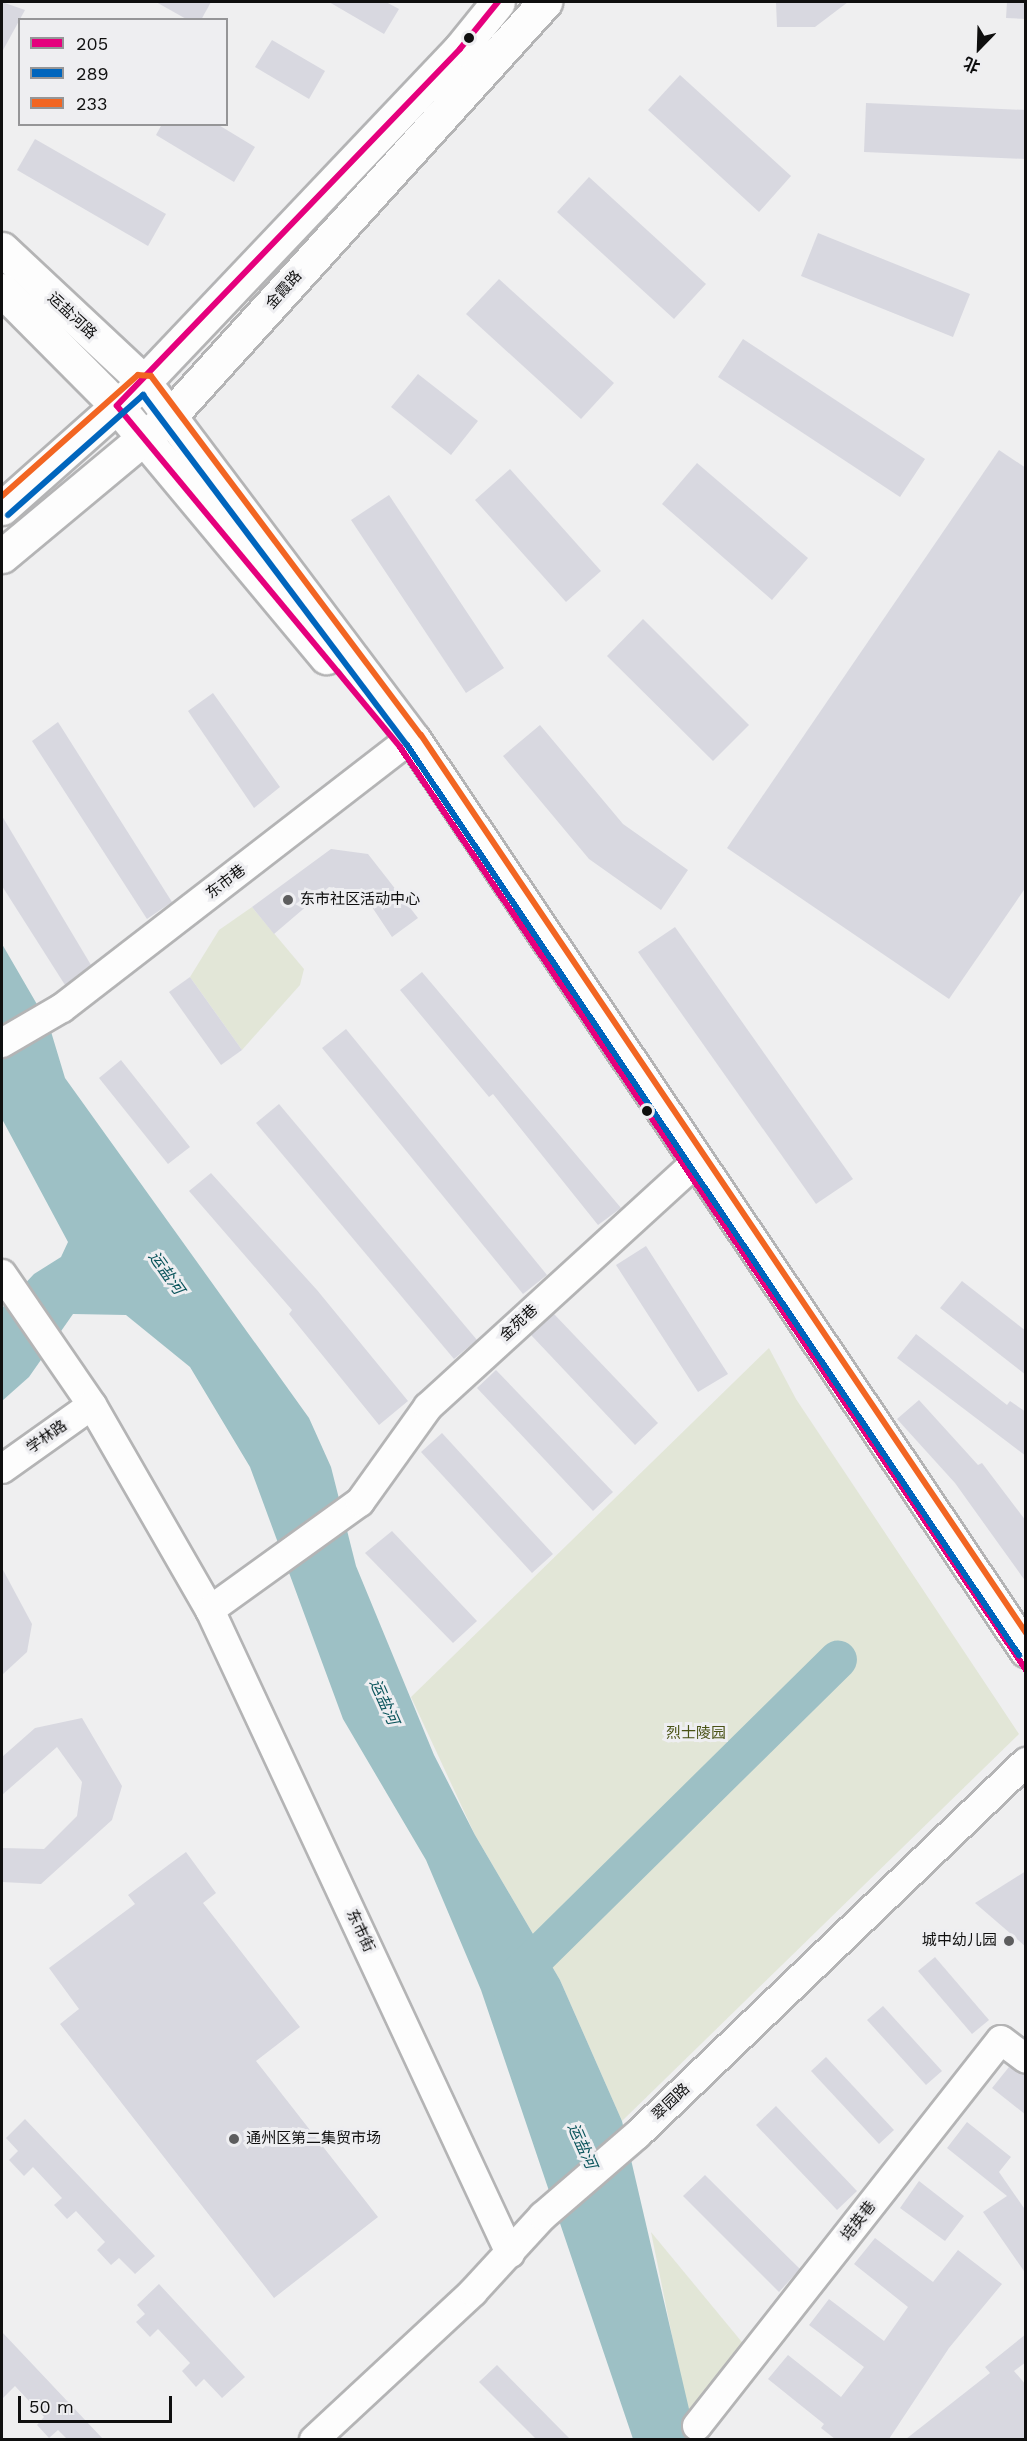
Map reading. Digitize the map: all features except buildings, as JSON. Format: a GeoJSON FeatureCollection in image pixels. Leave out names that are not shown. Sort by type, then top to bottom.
{"type":"FeatureCollection","features":[{"type":"Feature","properties":{"kind":"main road"},"geometry":{"type":"LineString","coordinates":[[2,508],[144,382],[460,49],[498,2]]}},
{"type":"Feature","properties":{"kind":"main road","name":"金霞路"},"geometry":{"type":"LineString","coordinates":[[2,556],[170,416],[545,2]]}},
{"type":"Feature","properties":{"kind":"main road","name":"运盐河路"},"geometry":{"type":"LineString","coordinates":[[2,249],[144,382],[414,740],[690,1166]]}},
{"type":"Feature","properties":{"kind":"main road","name":"运盐河路"},"geometry":{"type":"LineString","coordinates":[[2,290],[117,406],[400,747],[690,1166]]}},
{"type":"Feature","properties":{"kind":"main road"},"geometry":{"type":"LineString","coordinates":[[690,1166],[1026,1650]]}},
{"type":"Feature","properties":{"kind":"main road"},"geometry":{"type":"LineString","coordinates":[[690,1166],[1026,1671]]}},
{"type":"Feature","properties":{"kind":"street","name":"东市巷"},"geometry":{"type":"LineString","coordinates":[[2,1043],[49,1014],[400,747]]}},
{"type":"Feature","properties":{"kind":"street","name":"金苑巷"},"geometry":{"type":"LineString","coordinates":[[210,1610],[360,1502],[428,1407],[690,1166]]}},
{"type":"Feature","properties":{"kind":"street","name":"东市街"},"geometry":{"type":"LineString","coordinates":[[2,1274],[85,1393],[210,1610],[510,2253]]}},
{"type":"Feature","properties":{"kind":"street","name":"学林路"},"geometry":{"type":"LineString","coordinates":[[2,1469],[85,1393]]}},
{"type":"Feature","properties":{"kind":"street","name":"翠园路"},"geometry":{"type":"LineString","coordinates":[[314,2439],[510,2253],[543,2216],[638,2135],[1026,1762]]}},
{"type":"Feature","properties":{"kind":"street","name":"培英巷"},"geometry":{"type":"LineString","coordinates":[[697,2426],[1001,2040],[1026,2059]]}},
{"type":"Feature","properties":{"kind":"green space"},"geometry":{"type":"Polygon","coordinates":[[[252,907],[304,969],[300,985],[242,1050],[190,977],[219,930],[252,907]]]}},
{"type":"Feature","properties":{"kind":"green space","name":"烈士陵园"},"geometry":{"type":"Polygon","coordinates":[[[769,1348],[796,1399],[1019,1734],[622,2121],[560,1980],[475,1835],[411,1697],[769,1348]]]}},
{"type":"Feature","properties":{"kind":"green space"},"geometry":{"type":"Polygon","coordinates":[[[651,2232],[746,2347],[689,2412],[681,2380],[651,2232]]]}},
{"type":"Feature","properties":{"kind":"water","name":"运盐河"},"geometry":{"type":"Polygon","coordinates":[[[2,944],[49,1025],[65,1078],[309,1418],[331,1467],[356,1566],[434,1755],[475,1835],[560,1980],[622,2121],[696,2439],[633,2439],[481,1990],[426,1860],[343,1719],[250,1467],[190,1367],[126,1315],[73,1314],[29,1377],[2,1401],[2,1308],[34,1274],[61,1257],[68,1242],[2,1119],[2,944]]]}},
{"type":"Feature","properties":{"kind":"waterway"},"geometry":{"type":"LineString","coordinates":[[509,1984],[838,1660]]}},
{"type":"Feature","properties":{"kind":"transit line","name":"205"},"geometry":{"type":"LineString","coordinates":[[498,2],[460,49],[117,406],[400,747],[1026,1670]]}},
{"type":"Feature","properties":{"kind":"transit line","name":"233"},"geometry":{"type":"LineString","coordinates":[[2,496],[138,375],[151,376],[421,735],[1026,1633]]}},
{"type":"Feature","properties":{"kind":"transit line","name":"289"},"geometry":{"type":"LineString","coordinates":[[8,515],[143,395],[407,745],[1019,1655]]}},
{"type":"Feature","properties":{"kind":"place","name":"东市社区活动中心"},"geometry":{"type":"Point","coordinates":[288,900]}},
{"type":"Feature","properties":{"kind":"place","name":"城中幼儿园"},"geometry":{"type":"Point","coordinates":[1009,1941]}},
{"type":"Feature","properties":{"kind":"place","name":"通州区第二集贸市场"},"geometry":{"type":"Point","coordinates":[234,2139]}}]}
